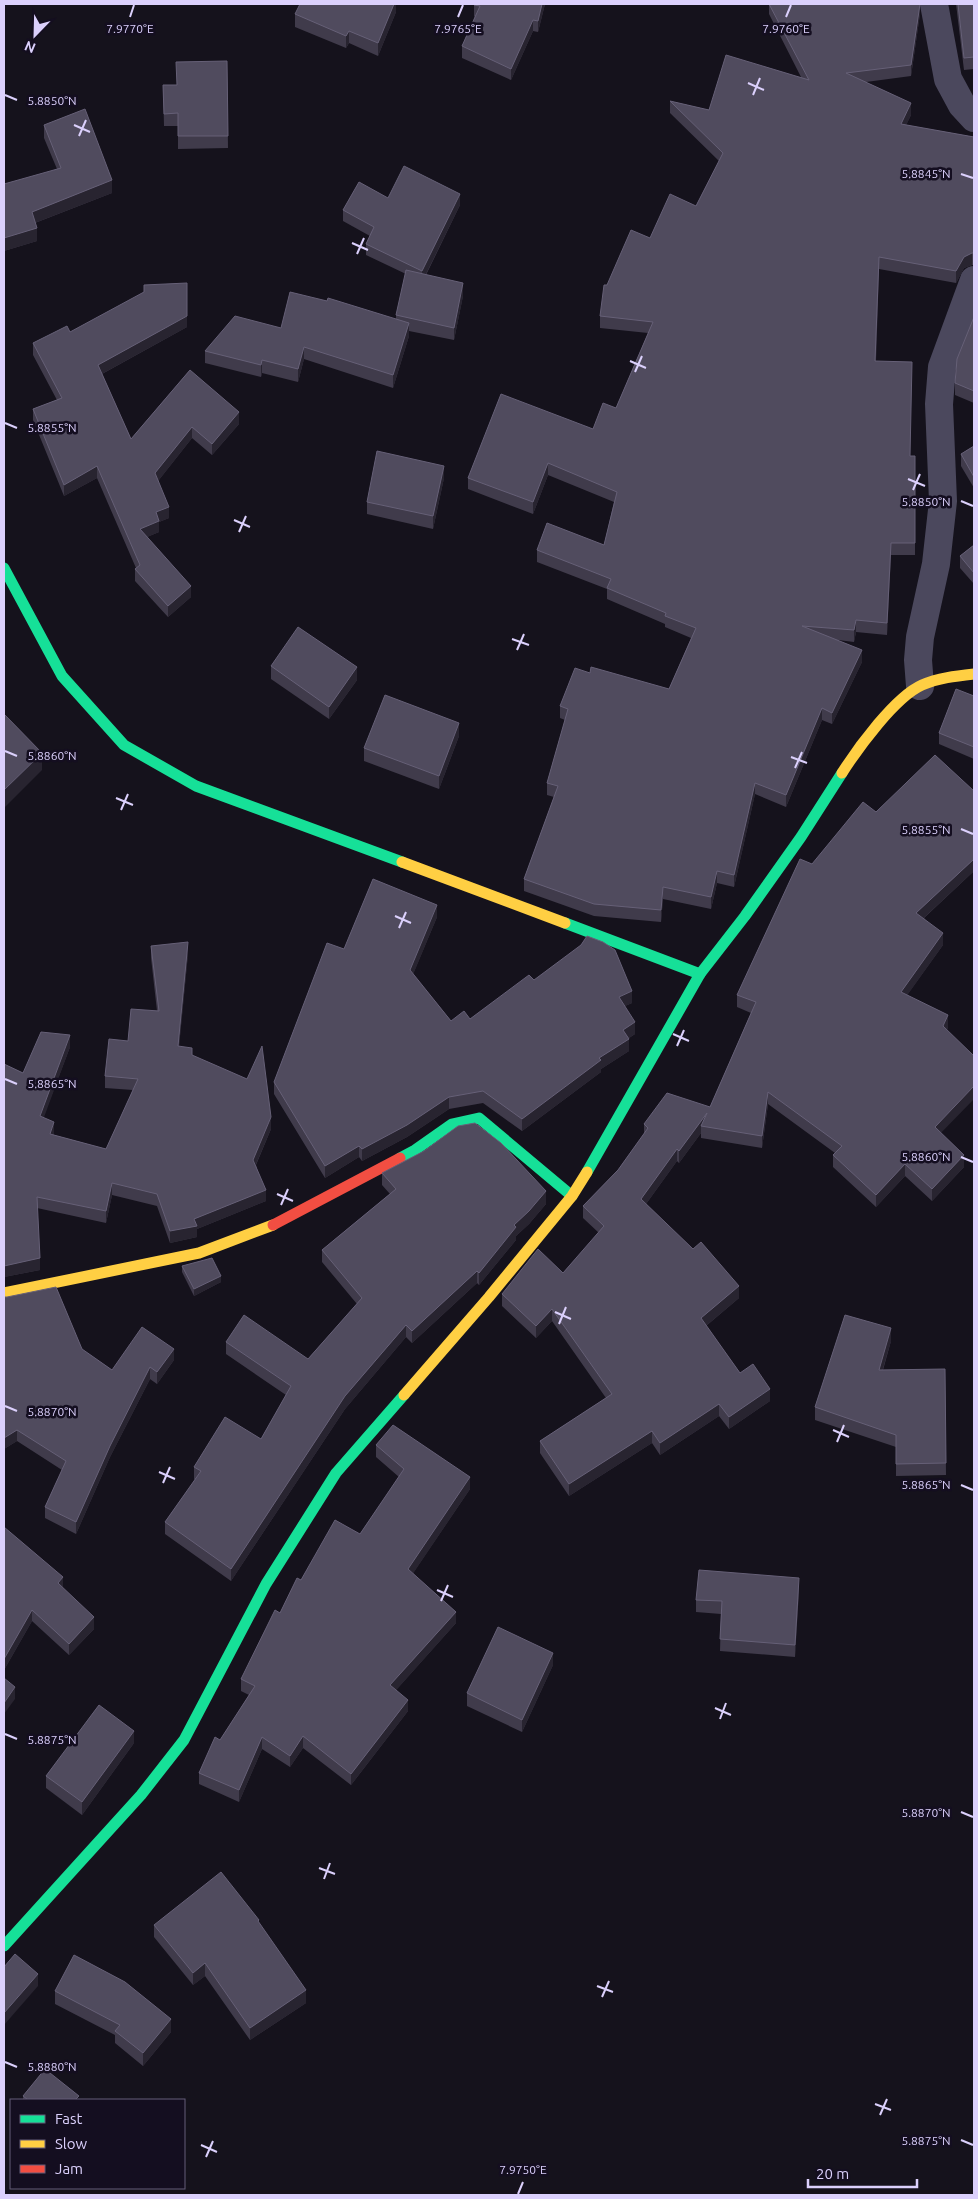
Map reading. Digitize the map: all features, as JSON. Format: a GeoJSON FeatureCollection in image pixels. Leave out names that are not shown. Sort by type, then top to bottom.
{"type":"FeatureCollection","features":[{"type":"Feature","properties":{"kind":"street"},"geometry":{"type":"LineString","coordinates":[[934,4],[948,79],[962,105],[974,118]]}},
{"type":"Feature","properties":{"kind":"street"},"geometry":{"type":"LineString","coordinates":[[920,686],[918,660],[920,637],[936,564],[943,501],[939,404],[942,366],[974,280]]}},
{"type":"Feature","properties":{"kind":"street"},"geometry":{"type":"LineString","coordinates":[[4,568],[62,676],[124,745],[196,786],[700,974]]}},
{"type":"Feature","properties":{"kind":"street"},"geometry":{"type":"LineString","coordinates":[[4,1946],[141,1795],[184,1740],[266,1584],[336,1473],[489,1297],[572,1196],[604,1144],[672,1020],[700,974],[745,916],[801,837],[850,761],[894,706],[920,686],[950,676],[974,674]]}},
{"type":"Feature","properties":{"kind":"street"},"geometry":{"type":"LineString","coordinates":[[4,1293],[208,1250],[270,1227],[415,1150],[452,1124],[479,1118],[572,1196]]}},
{"type":"Feature","properties":{"kind":"building"},"geometry":{"type":"Polygon","coordinates":[[[300,4],[394,4],[378,43],[349,31],[346,36],[295,14],[300,4]]]}},
{"type":"Feature","properties":{"kind":"building"},"geometry":{"type":"Polygon","coordinates":[[[474,4],[542,4],[538,21],[533,20],[511,69],[462,46],[480,6],[474,4]]]}},
{"type":"Feature","properties":{"kind":"building"},"geometry":{"type":"Polygon","coordinates":[[[769,4],[920,4],[911,65],[846,73],[911,103],[901,124],[974,137],[974,253],[964,257],[956,271],[879,257],[875,361],[912,362],[910,456],[915,456],[915,543],[891,543],[887,623],[856,620],[854,630],[802,626],[862,650],[832,713],[822,708],[786,795],[755,783],[734,875],[717,871],[711,897],[663,887],[661,910],[594,904],[524,879],[558,786],[547,783],[568,709],[560,706],[575,668],[590,673],[591,667],[669,689],[696,628],[665,616],[666,613],[607,588],[611,579],[537,550],[547,523],[604,545],[617,492],[548,463],[533,502],[468,478],[501,394],[593,429],[603,403],[616,408],[653,322],[600,316],[604,285],[607,285],[631,230],[650,238],[670,194],[696,206],[723,153],[670,101],[709,110],[726,55],[809,80],[769,4]]]}},
{"type":"Feature","properties":{"kind":"building"},"geometry":{"type":"Polygon","coordinates":[[[958,4],[974,4],[974,57],[964,58],[958,4]]]}},
{"type":"Feature","properties":{"kind":"building"},"geometry":{"type":"Polygon","coordinates":[[[227,61],[228,136],[178,136],[178,113],[164,114],[163,85],[177,85],[176,62],[227,61]]]}},
{"type":"Feature","properties":{"kind":"building"},"geometry":{"type":"Polygon","coordinates":[[[85,109],[112,180],[32,212],[37,228],[4,238],[4,184],[61,168],[44,125],[85,109]]]}},
{"type":"Feature","properties":{"kind":"building"},"geometry":{"type":"Polygon","coordinates":[[[404,166],[460,194],[422,271],[366,244],[374,227],[343,210],[359,182],[388,198],[404,166]]]}},
{"type":"Feature","properties":{"kind":"building"},"geometry":{"type":"Polygon","coordinates":[[[406,270],[463,283],[454,328],[396,315],[406,270]]]}},
{"type":"Feature","properties":{"kind":"building"},"geometry":{"type":"Polygon","coordinates":[[[187,283],[187,316],[98,365],[131,439],[190,370],[239,412],[212,444],[192,427],[155,473],[169,507],[156,512],[159,521],[140,529],[191,586],[168,606],[135,569],[140,565],[97,466],[64,485],[33,409],[62,398],[33,343],[67,326],[70,332],[144,292],[144,285],[187,283]]]}},
{"type":"Feature","properties":{"kind":"building"},"geometry":{"type":"Polygon","coordinates":[[[290,292],[327,301],[328,298],[409,323],[393,375],[304,347],[298,369],[262,360],[261,365],[205,351],[235,316],[281,328],[290,292]]]}},
{"type":"Feature","properties":{"kind":"building"},"geometry":{"type":"Polygon","coordinates":[[[974,317],[974,391],[955,383],[957,359],[974,317]]]}},
{"type":"Feature","properties":{"kind":"building"},"geometry":{"type":"Polygon","coordinates":[[[974,446],[974,477],[961,454],[974,446]]]}},
{"type":"Feature","properties":{"kind":"building"},"geometry":{"type":"Polygon","coordinates":[[[377,451],[444,466],[433,516],[367,502],[377,451]]]}},
{"type":"Feature","properties":{"kind":"building"},"geometry":{"type":"Polygon","coordinates":[[[974,545],[974,573],[960,556],[974,545]]]}},
{"type":"Feature","properties":{"kind":"building"},"geometry":{"type":"Polygon","coordinates":[[[298,627],[357,667],[329,707],[271,666],[298,627]]]}},
{"type":"Feature","properties":{"kind":"building"},"geometry":{"type":"Polygon","coordinates":[[[956,689],[974,696],[974,747],[939,733],[956,689]]]}},
{"type":"Feature","properties":{"kind":"building"},"geometry":{"type":"Polygon","coordinates":[[[385,695],[459,723],[439,776],[364,748],[385,695]]]}},
{"type":"Feature","properties":{"kind":"building"},"geometry":{"type":"Polygon","coordinates":[[[4,714],[42,753],[4,790],[4,714]]]}},
{"type":"Feature","properties":{"kind":"building"},"geometry":{"type":"Polygon","coordinates":[[[935,755],[974,791],[974,859],[916,913],[943,933],[901,992],[948,1015],[943,1026],[974,1056],[974,1086],[935,1127],[964,1155],[932,1189],[905,1164],[876,1195],[833,1155],[842,1146],[768,1092],[762,1136],[701,1126],[707,1113],[679,1151],[677,1149],[641,1199],[693,1249],[701,1242],[739,1286],[701,1318],[740,1373],[753,1364],[770,1389],[729,1417],[719,1404],[660,1443],[652,1431],[569,1484],[540,1441],[612,1394],[552,1309],[536,1326],[502,1294],[538,1249],[563,1273],[604,1226],[583,1206],[618,1170],[648,1128],[644,1124],[667,1093],[710,1107],[756,1002],[737,995],[800,859],[812,864],[863,802],[876,812],[935,755]]]}},
{"type":"Feature","properties":{"kind":"building"},"geometry":{"type":"Polygon","coordinates":[[[373,879],[437,905],[410,970],[451,1021],[464,1011],[470,1019],[529,975],[534,980],[581,945],[587,936],[603,942],[615,950],[632,991],[619,997],[635,1022],[623,1030],[629,1039],[599,1058],[601,1060],[522,1119],[483,1091],[449,1097],[407,1125],[362,1149],[359,1146],[325,1166],[274,1082],[327,943],[344,949],[373,879]]]}},
{"type":"Feature","properties":{"kind":"building"},"geometry":{"type":"Polygon","coordinates":[[[188,942],[178,1046],[192,1048],[192,1055],[247,1079],[262,1046],[271,1117],[253,1160],[266,1190],[194,1219],[197,1226],[170,1231],[157,1194],[112,1183],[106,1211],[37,1197],[40,1258],[4,1266],[4,1064],[23,1073],[41,1032],[70,1035],[40,1116],[54,1122],[50,1134],[106,1149],[138,1079],[105,1076],[109,1039],[128,1041],[131,1009],[159,1011],[151,946],[188,942]]]}},
{"type":"Feature","properties":{"kind":"building"},"geometry":{"type":"Polygon","coordinates":[[[475,1123],[501,1143],[546,1191],[514,1225],[516,1227],[479,1273],[477,1271],[412,1331],[406,1325],[345,1396],[231,1569],[165,1522],[201,1471],[194,1467],[225,1417],[261,1439],[291,1386],[226,1342],[244,1315],[308,1359],[362,1298],[322,1250],[396,1189],[382,1173],[424,1151],[458,1126],[475,1123]]]}},
{"type":"Feature","properties":{"kind":"building"},"geometry":{"type":"Polygon","coordinates":[[[212,1258],[221,1276],[194,1289],[182,1266],[212,1258]]]}},
{"type":"Feature","properties":{"kind":"building"},"geometry":{"type":"Polygon","coordinates":[[[56,1287],[82,1349],[112,1370],[142,1327],[174,1349],[157,1372],[150,1367],[110,1446],[76,1522],[45,1507],[66,1461],[17,1430],[4,1438],[4,1297],[56,1287]]]}},
{"type":"Feature","properties":{"kind":"building"},"geometry":{"type":"Polygon","coordinates":[[[845,1315],[891,1328],[879,1370],[945,1369],[946,1463],[896,1464],[896,1435],[815,1407],[845,1315]]]}},
{"type":"Feature","properties":{"kind":"building"},"geometry":{"type":"Polygon","coordinates":[[[393,1425],[470,1477],[408,1569],[456,1612],[390,1685],[408,1700],[351,1774],[303,1736],[290,1756],[262,1737],[239,1790],[199,1773],[215,1737],[220,1740],[255,1686],[241,1679],[275,1610],[280,1613],[297,1578],[301,1580],[335,1520],[360,1534],[404,1469],[376,1445],[393,1425]]]}},
{"type":"Feature","properties":{"kind":"building"},"geometry":{"type":"Polygon","coordinates":[[[4,1527],[63,1577],[58,1583],[94,1617],[69,1644],[32,1610],[4,1659],[4,1527]]]}},
{"type":"Feature","properties":{"kind":"building"},"geometry":{"type":"Polygon","coordinates":[[[699,1570],[799,1578],[795,1645],[720,1639],[722,1601],[696,1600],[699,1570]]]}},
{"type":"Feature","properties":{"kind":"building"},"geometry":{"type":"Polygon","coordinates":[[[498,1627],[553,1653],[522,1720],[467,1693],[498,1627]]]}},
{"type":"Feature","properties":{"kind":"building"},"geometry":{"type":"Polygon","coordinates":[[[4,1678],[15,1687],[4,1703],[4,1678]]]}},
{"type":"Feature","properties":{"kind":"building"},"geometry":{"type":"Polygon","coordinates":[[[99,1705],[134,1731],[82,1802],[46,1776],[99,1705]]]}},
{"type":"Feature","properties":{"kind":"building"},"geometry":{"type":"Polygon","coordinates":[[[221,1872],[259,1920],[306,1990],[250,2028],[205,1963],[193,1973],[154,1925],[221,1872]]]}},
{"type":"Feature","properties":{"kind":"building"},"geometry":{"type":"Polygon","coordinates":[[[15,1954],[38,1974],[4,2013],[4,1967],[15,1954]]]}},
{"type":"Feature","properties":{"kind":"building"},"geometry":{"type":"Polygon","coordinates":[[[74,1955],[125,1982],[171,2019],[143,2053],[115,2031],[120,2025],[55,1991],[74,1955]]]}},
{"type":"Feature","properties":{"kind":"building"},"geometry":{"type":"Polygon","coordinates":[[[45,2069],[79,2096],[76,2099],[27,2099],[23,2096],[45,2069]]]}},
{"type":"Feature","properties":{"kind":"traffic: fast"},"geometry":{"type":"LineString","coordinates":[[4,568],[62,676],[124,745],[196,786],[402,862]]}},
{"type":"Feature","properties":{"kind":"traffic: fast"},"geometry":{"type":"LineString","coordinates":[[587,1172],[700,974],[745,916],[801,837],[842,773]]}},
{"type":"Feature","properties":{"kind":"traffic: fast"},"geometry":{"type":"LineString","coordinates":[[565,923],[700,974]]}},
{"type":"Feature","properties":{"kind":"traffic: fast"},"geometry":{"type":"LineString","coordinates":[[400,1158],[415,1150],[452,1124],[479,1118],[572,1196]]}},
{"type":"Feature","properties":{"kind":"traffic: fast"},"geometry":{"type":"LineString","coordinates":[[4,1946],[141,1795],[184,1740],[266,1584],[336,1473],[404,1395]]}},
{"type":"Feature","properties":{"kind":"traffic: slow"},"geometry":{"type":"LineString","coordinates":[[842,773],[857,750],[878,724],[911,691],[934,681],[974,674]]}},
{"type":"Feature","properties":{"kind":"traffic: slow"},"geometry":{"type":"LineString","coordinates":[[402,862],[565,923]]}},
{"type":"Feature","properties":{"kind":"traffic: slow"},"geometry":{"type":"LineString","coordinates":[[404,1395],[489,1297],[572,1196],[587,1172]]}},
{"type":"Feature","properties":{"kind":"traffic: slow"},"geometry":{"type":"LineString","coordinates":[[4,1293],[199,1253],[273,1225]]}},
{"type":"Feature","properties":{"kind":"traffic: jam"},"geometry":{"type":"LineString","coordinates":[[273,1225],[400,1158]]}}]}
